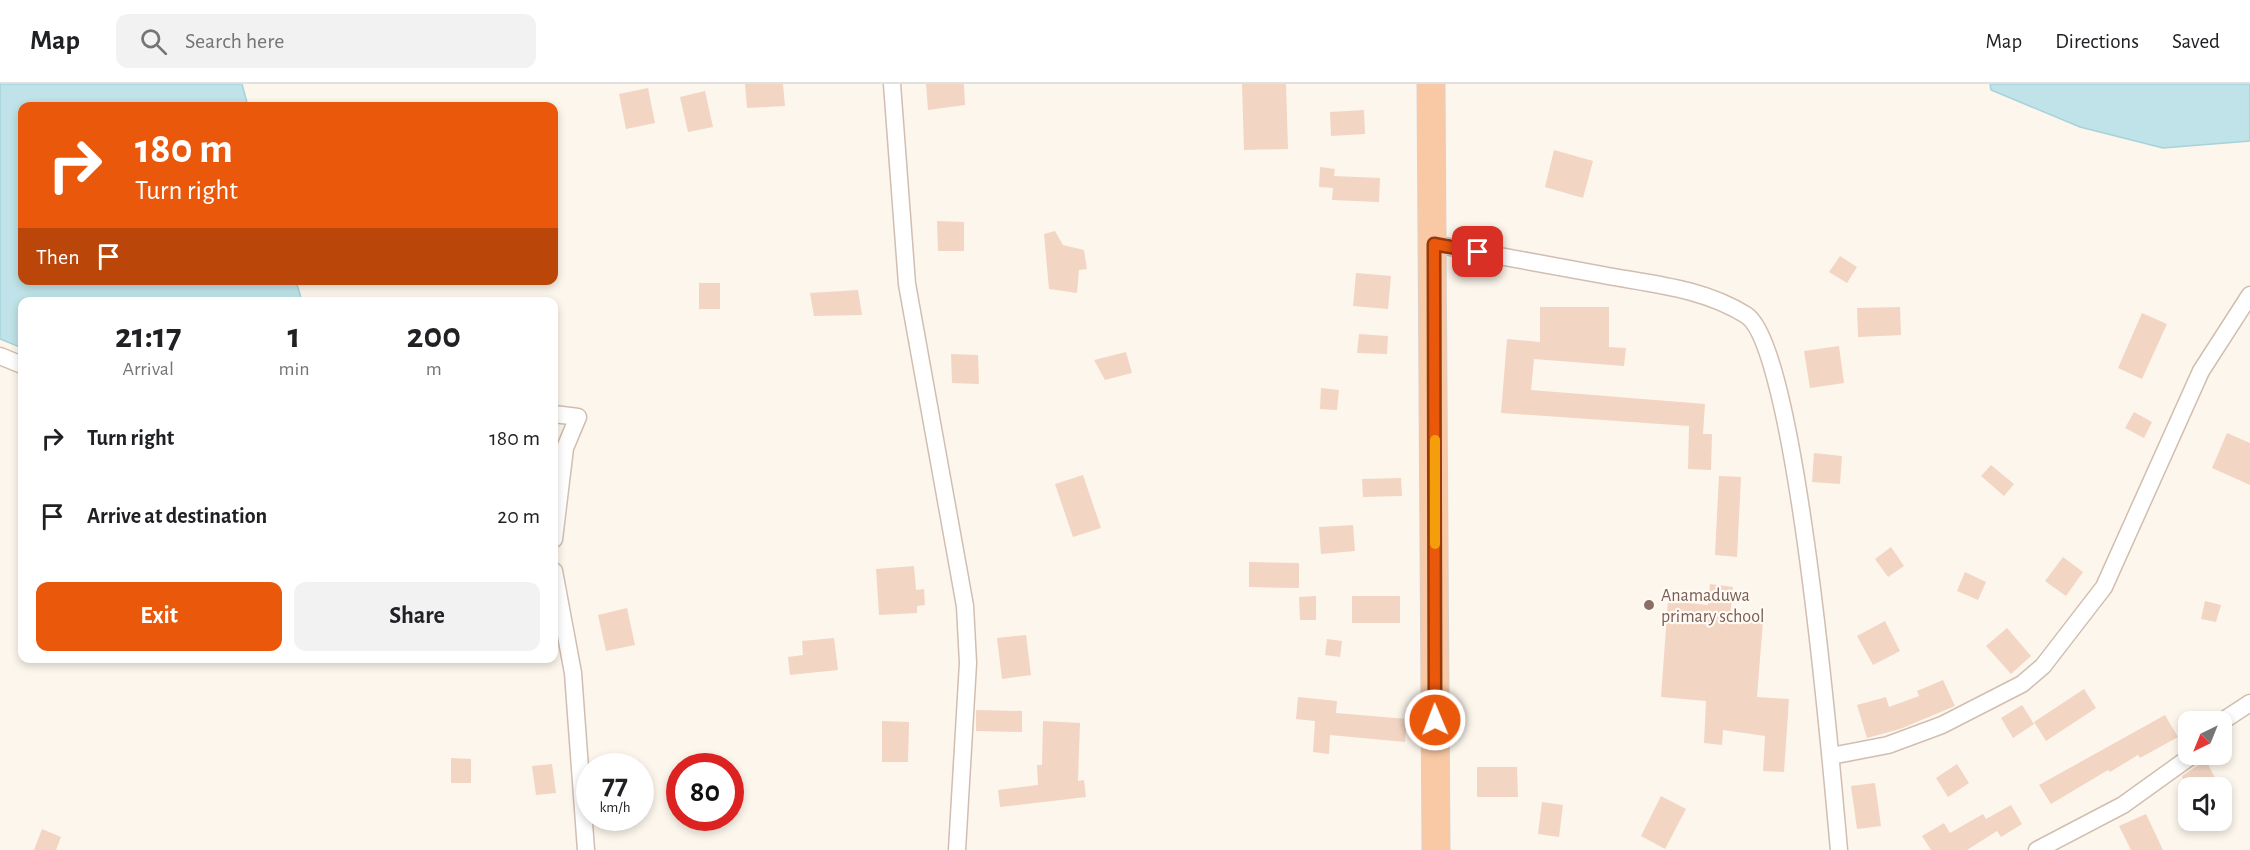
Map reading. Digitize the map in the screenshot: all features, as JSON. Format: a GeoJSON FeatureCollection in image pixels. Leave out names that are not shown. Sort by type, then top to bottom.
{"type":"FeatureCollection","features":[{"type":"Feature","properties":{"kind":"highway"},"geometry":{"type":"LineString","coordinates":[[1431,84],[1437,850]]}},
{"type":"Feature","properties":{"kind":"street"},"geometry":{"type":"LineString","coordinates":[[892,84],[907,284],[965,606],[968,663],[957,850]]}},
{"type":"Feature","properties":{"kind":"street"},"geometry":{"type":"LineString","coordinates":[[1434,244],[1699,292],[1749,316],[1762,338],[1784,412],[1810,565],[1839,850]]}},
{"type":"Feature","properties":{"kind":"street"},"geometry":{"type":"LineString","coordinates":[[1831,756],[1888,745],[1942,725],[2022,684],[2043,666],[2104,587],[2201,370],[2250,295]]}},
{"type":"Feature","properties":{"kind":"street"},"geometry":{"type":"LineString","coordinates":[[0,356],[18,363]]}},
{"type":"Feature","properties":{"kind":"street"},"geometry":{"type":"LineString","coordinates":[[558,414],[578,417],[565,448],[558,506]]}},
{"type":"Feature","properties":{"kind":"street"},"geometry":{"type":"LineString","coordinates":[[558,593],[573,674],[586,850]]}},
{"type":"Feature","properties":{"kind":"street"},"geometry":{"type":"LineString","coordinates":[[2232,715],[2250,703]]}},
{"type":"Feature","properties":{"kind":"street"},"geometry":{"type":"LineString","coordinates":[[2037,850],[2123,805],[2179,765]]}},
{"type":"Feature","properties":{"kind":"water"},"geometry":{"type":"Polygon","coordinates":[[[0,84],[242,84],[247,102],[18,102],[18,285],[297,285],[301,297],[18,297],[18,346],[0,339],[0,84]]]}},
{"type":"Feature","properties":{"kind":"water"},"geometry":{"type":"Polygon","coordinates":[[[1990,84],[2250,84],[2250,141],[2163,148],[2080,127],[1991,90],[1990,84]]]}},
{"type":"Feature","properties":{"kind":"building"},"geometry":{"type":"Polygon","coordinates":[[[745,84],[783,84],[785,106],[747,108],[745,84]]]}},
{"type":"Feature","properties":{"kind":"building"},"geometry":{"type":"Polygon","coordinates":[[[926,84],[964,84],[965,105],[928,110],[926,84]]]}},
{"type":"Feature","properties":{"kind":"building"},"geometry":{"type":"Polygon","coordinates":[[[1242,84],[1286,84],[1288,149],[1244,150],[1242,84]]]}},
{"type":"Feature","properties":{"kind":"building"},"geometry":{"type":"Polygon","coordinates":[[[648,88],[655,123],[626,129],[619,94],[648,88]]]}},
{"type":"Feature","properties":{"kind":"building"},"geometry":{"type":"Polygon","coordinates":[[[705,91],[713,127],[688,132],[680,97],[705,91]]]}},
{"type":"Feature","properties":{"kind":"building"},"geometry":{"type":"Polygon","coordinates":[[[1364,110],[1365,134],[1331,136],[1330,112],[1364,110]]]}},
{"type":"Feature","properties":{"kind":"building"},"geometry":{"type":"Polygon","coordinates":[[[1554,150],[1593,161],[1583,198],[1545,187],[1554,150]]]}},
{"type":"Feature","properties":{"kind":"building"},"geometry":{"type":"Polygon","coordinates":[[[1320,167],[1335,169],[1334,176],[1380,178],[1379,202],[1332,200],[1333,188],[1319,187],[1320,167]]]}},
{"type":"Feature","properties":{"kind":"building"},"geometry":{"type":"Polygon","coordinates":[[[937,221],[964,222],[964,251],[938,251],[937,221]]]}},
{"type":"Feature","properties":{"kind":"building"},"geometry":{"type":"Polygon","coordinates":[[[1055,231],[1063,245],[1084,250],[1087,269],[1079,270],[1077,293],[1049,289],[1044,234],[1055,231]]]}},
{"type":"Feature","properties":{"kind":"building"},"geometry":{"type":"Polygon","coordinates":[[[1840,256],[1857,267],[1847,283],[1829,272],[1840,256]]]}},
{"type":"Feature","properties":{"kind":"building"},"geometry":{"type":"Polygon","coordinates":[[[1356,273],[1391,276],[1388,309],[1353,306],[1356,273]]]}},
{"type":"Feature","properties":{"kind":"building"},"geometry":{"type":"Polygon","coordinates":[[[699,283],[720,283],[720,309],[699,309],[699,283]]]}},
{"type":"Feature","properties":{"kind":"building"},"geometry":{"type":"Polygon","coordinates":[[[858,290],[862,315],[814,316],[810,293],[858,290]]]}},
{"type":"Feature","properties":{"kind":"building"},"geometry":{"type":"Polygon","coordinates":[[[1540,307],[1609,307],[1609,347],[1626,348],[1624,366],[1534,359],[1531,390],[1705,404],[1703,434],[1712,434],[1711,470],[1688,469],[1689,426],[1501,413],[1507,339],[1540,342],[1540,307]]]}},
{"type":"Feature","properties":{"kind":"building"},"geometry":{"type":"Polygon","coordinates":[[[1900,307],[1901,335],[1858,337],[1857,308],[1900,307]]]}},
{"type":"Feature","properties":{"kind":"building"},"geometry":{"type":"Polygon","coordinates":[[[2142,313],[2167,324],[2142,379],[2118,368],[2142,313]]]}},
{"type":"Feature","properties":{"kind":"building"},"geometry":{"type":"Polygon","coordinates":[[[1359,334],[1388,336],[1387,354],[1357,353],[1359,334]]]}},
{"type":"Feature","properties":{"kind":"building"},"geometry":{"type":"Polygon","coordinates":[[[1839,346],[1844,383],[1810,388],[1804,351],[1839,346]]]}},
{"type":"Feature","properties":{"kind":"building"},"geometry":{"type":"Polygon","coordinates":[[[1126,352],[1132,373],[1105,380],[1094,360],[1126,352]]]}},
{"type":"Feature","properties":{"kind":"building"},"geometry":{"type":"Polygon","coordinates":[[[951,354],[978,355],[979,384],[952,383],[951,354]]]}},
{"type":"Feature","properties":{"kind":"building"},"geometry":{"type":"Polygon","coordinates":[[[1321,388],[1339,390],[1337,410],[1320,409],[1321,388]]]}},
{"type":"Feature","properties":{"kind":"building"},"geometry":{"type":"Polygon","coordinates":[[[2134,412],[2152,422],[2144,438],[2125,428],[2134,412]]]}},
{"type":"Feature","properties":{"kind":"building"},"geometry":{"type":"Polygon","coordinates":[[[2227,433],[2250,443],[2250,485],[2212,468],[2227,433]]]}},
{"type":"Feature","properties":{"kind":"building"},"geometry":{"type":"Polygon","coordinates":[[[1814,453],[1842,456],[1840,484],[1812,482],[1814,453]]]}},
{"type":"Feature","properties":{"kind":"building"},"geometry":{"type":"Polygon","coordinates":[[[1991,465],[2014,484],[2004,496],[1981,476],[1991,465]]]}},
{"type":"Feature","properties":{"kind":"building"},"geometry":{"type":"Polygon","coordinates":[[[1083,475],[1101,528],[1073,537],[1055,484],[1083,475]]]}},
{"type":"Feature","properties":{"kind":"building"},"geometry":{"type":"Polygon","coordinates":[[[1719,476],[1741,477],[1737,557],[1715,555],[1719,476]]]}},
{"type":"Feature","properties":{"kind":"building"},"geometry":{"type":"Polygon","coordinates":[[[1401,478],[1402,496],[1363,497],[1362,479],[1401,478]]]}},
{"type":"Feature","properties":{"kind":"building"},"geometry":{"type":"Polygon","coordinates":[[[1353,525],[1355,551],[1321,554],[1319,527],[1353,525]]]}},
{"type":"Feature","properties":{"kind":"building"},"geometry":{"type":"Polygon","coordinates":[[[1891,547],[1904,566],[1888,577],[1875,559],[1891,547]]]}},
{"type":"Feature","properties":{"kind":"building"},"geometry":{"type":"Polygon","coordinates":[[[2063,557],[2083,572],[2066,596],[2045,581],[2063,557]]]}},
{"type":"Feature","properties":{"kind":"building"},"geometry":{"type":"Polygon","coordinates":[[[1249,562],[1299,563],[1299,588],[1249,587],[1249,562]]]}},
{"type":"Feature","properties":{"kind":"building"},"geometry":{"type":"Polygon","coordinates":[[[914,566],[916,590],[924,589],[925,605],[917,606],[917,613],[879,615],[876,569],[914,566]]]}},
{"type":"Feature","properties":{"kind":"building"},"geometry":{"type":"Polygon","coordinates":[[[1965,572],[1986,582],[1978,600],[1957,591],[1965,572]]]}},
{"type":"Feature","properties":{"kind":"building"},"geometry":{"type":"Polygon","coordinates":[[[1710,584],[1733,587],[1730,618],[1763,621],[1757,697],[1789,699],[1784,772],[1763,771],[1765,736],[1723,730],[1722,745],[1704,743],[1706,701],[1661,697],[1668,601],[1708,605],[1710,584]]]}},
{"type":"Feature","properties":{"kind":"building"},"geometry":{"type":"Polygon","coordinates":[[[1316,596],[1316,620],[1300,620],[1299,597],[1316,596]]]}},
{"type":"Feature","properties":{"kind":"building"},"geometry":{"type":"Polygon","coordinates":[[[1352,596],[1400,596],[1400,623],[1352,623],[1352,596]]]}},
{"type":"Feature","properties":{"kind":"building"},"geometry":{"type":"Polygon","coordinates":[[[2205,601],[2221,605],[2216,622],[2201,619],[2205,601]]]}},
{"type":"Feature","properties":{"kind":"building"},"geometry":{"type":"Polygon","coordinates":[[[627,608],[635,645],[606,651],[598,615],[627,608]]]}},
{"type":"Feature","properties":{"kind":"building"},"geometry":{"type":"Polygon","coordinates":[[[1885,621],[1900,651],[1873,665],[1857,636],[1885,621]]]}},
{"type":"Feature","properties":{"kind":"building"},"geometry":{"type":"Polygon","coordinates":[[[2007,628],[2031,656],[2011,674],[1986,646],[2007,628]]]}},
{"type":"Feature","properties":{"kind":"building"},"geometry":{"type":"Polygon","coordinates":[[[1026,635],[1031,675],[1002,679],[997,638],[1026,635]]]}},
{"type":"Feature","properties":{"kind":"building"},"geometry":{"type":"Polygon","coordinates":[[[834,638],[838,670],[790,675],[788,657],[803,655],[802,641],[834,638]]]}},
{"type":"Feature","properties":{"kind":"building"},"geometry":{"type":"Polygon","coordinates":[[[1327,639],[1342,641],[1340,657],[1325,655],[1327,639]]]}},
{"type":"Feature","properties":{"kind":"building"},"geometry":{"type":"Polygon","coordinates":[[[1943,680],[1955,706],[1900,729],[1867,738],[1857,705],[1886,697],[1889,707],[1919,696],[1917,691],[1943,680]]]}},
{"type":"Feature","properties":{"kind":"building"},"geometry":{"type":"Polygon","coordinates":[[[2084,689],[2096,708],[2046,741],[2034,722],[2084,689]]]}},
{"type":"Feature","properties":{"kind":"building"},"geometry":{"type":"Polygon","coordinates":[[[1298,697],[1337,701],[1336,713],[1407,719],[1405,742],[1330,735],[1329,754],[1313,752],[1315,721],[1296,719],[1298,697]]]}},
{"type":"Feature","properties":{"kind":"building"},"geometry":{"type":"Polygon","coordinates":[[[2022,705],[2034,724],[2013,738],[2001,718],[2022,705]]]}},
{"type":"Feature","properties":{"kind":"building"},"geometry":{"type":"Polygon","coordinates":[[[976,710],[1022,711],[1022,732],[976,731],[976,710]]]}},
{"type":"Feature","properties":{"kind":"building"},"geometry":{"type":"Polygon","coordinates":[[[2165,715],[2178,737],[2140,758],[2138,755],[2110,772],[2108,770],[2051,804],[2039,785],[2165,715]]]}},
{"type":"Feature","properties":{"kind":"building"},"geometry":{"type":"Polygon","coordinates":[[[882,721],[909,722],[908,762],[882,762],[882,721]]]}},
{"type":"Feature","properties":{"kind":"building"},"geometry":{"type":"Polygon","coordinates":[[[1043,721],[1080,723],[1078,781],[1084,780],[1086,797],[1000,807],[998,790],[1038,785],[1037,765],[1042,765],[1043,721]]]}},
{"type":"Feature","properties":{"kind":"building"},"geometry":{"type":"Polygon","coordinates":[[[451,758],[471,759],[471,783],[451,783],[451,758]]]}},
{"type":"Feature","properties":{"kind":"building"},"geometry":{"type":"Polygon","coordinates":[[[552,764],[556,793],[536,795],[532,766],[552,764]]]}},
{"type":"Feature","properties":{"kind":"building"},"geometry":{"type":"Polygon","coordinates":[[[1957,764],[1969,783],[1948,797],[1936,778],[1957,764]]]}},
{"type":"Feature","properties":{"kind":"building"},"geometry":{"type":"Polygon","coordinates":[[[2198,765],[2208,765],[2214,777],[2182,777],[2198,765]]]}},
{"type":"Feature","properties":{"kind":"building"},"geometry":{"type":"Polygon","coordinates":[[[1477,767],[1517,767],[1518,797],[1477,797],[1477,767]]]}},
{"type":"Feature","properties":{"kind":"building"},"geometry":{"type":"Polygon","coordinates":[[[1875,783],[1881,826],[1857,829],[1851,786],[1875,783]]]}},
{"type":"Feature","properties":{"kind":"building"},"geometry":{"type":"Polygon","coordinates":[[[1661,796],[1686,809],[1665,849],[1641,836],[1661,796]]]}},
{"type":"Feature","properties":{"kind":"building"},"geometry":{"type":"Polygon","coordinates":[[[1542,802],[1563,805],[1559,837],[1538,834],[1542,802]]]}},
{"type":"Feature","properties":{"kind":"building"},"geometry":{"type":"Polygon","coordinates":[[[2011,805],[2022,824],[2001,837],[1997,831],[1967,850],[1931,850],[1922,836],[1944,823],[1950,833],[1983,814],[1986,819],[2011,805]]]}},
{"type":"Feature","properties":{"kind":"building"},"geometry":{"type":"Polygon","coordinates":[[[2146,814],[2163,850],[2131,850],[2119,826],[2146,814]]]}},
{"type":"Feature","properties":{"kind":"building"},"geometry":{"type":"Polygon","coordinates":[[[42,829],[61,837],[56,850],[34,850],[42,829]]]}},
{"type":"Feature","properties":{"kind":"slow traffic"},"geometry":{"type":"LineString","coordinates":[[1435,440],[1435,544]]}},
{"type":"Feature","properties":{"kind":"place","name":"Anamaduwa primary school"},"geometry":{"type":"Point","coordinates":[1649,605]}},
{"type":"Feature","properties":{"kind":"route"},"geometry":{"type":"LineString","coordinates":[[1435,720],[1434,244],[1478,252]]}}]}
